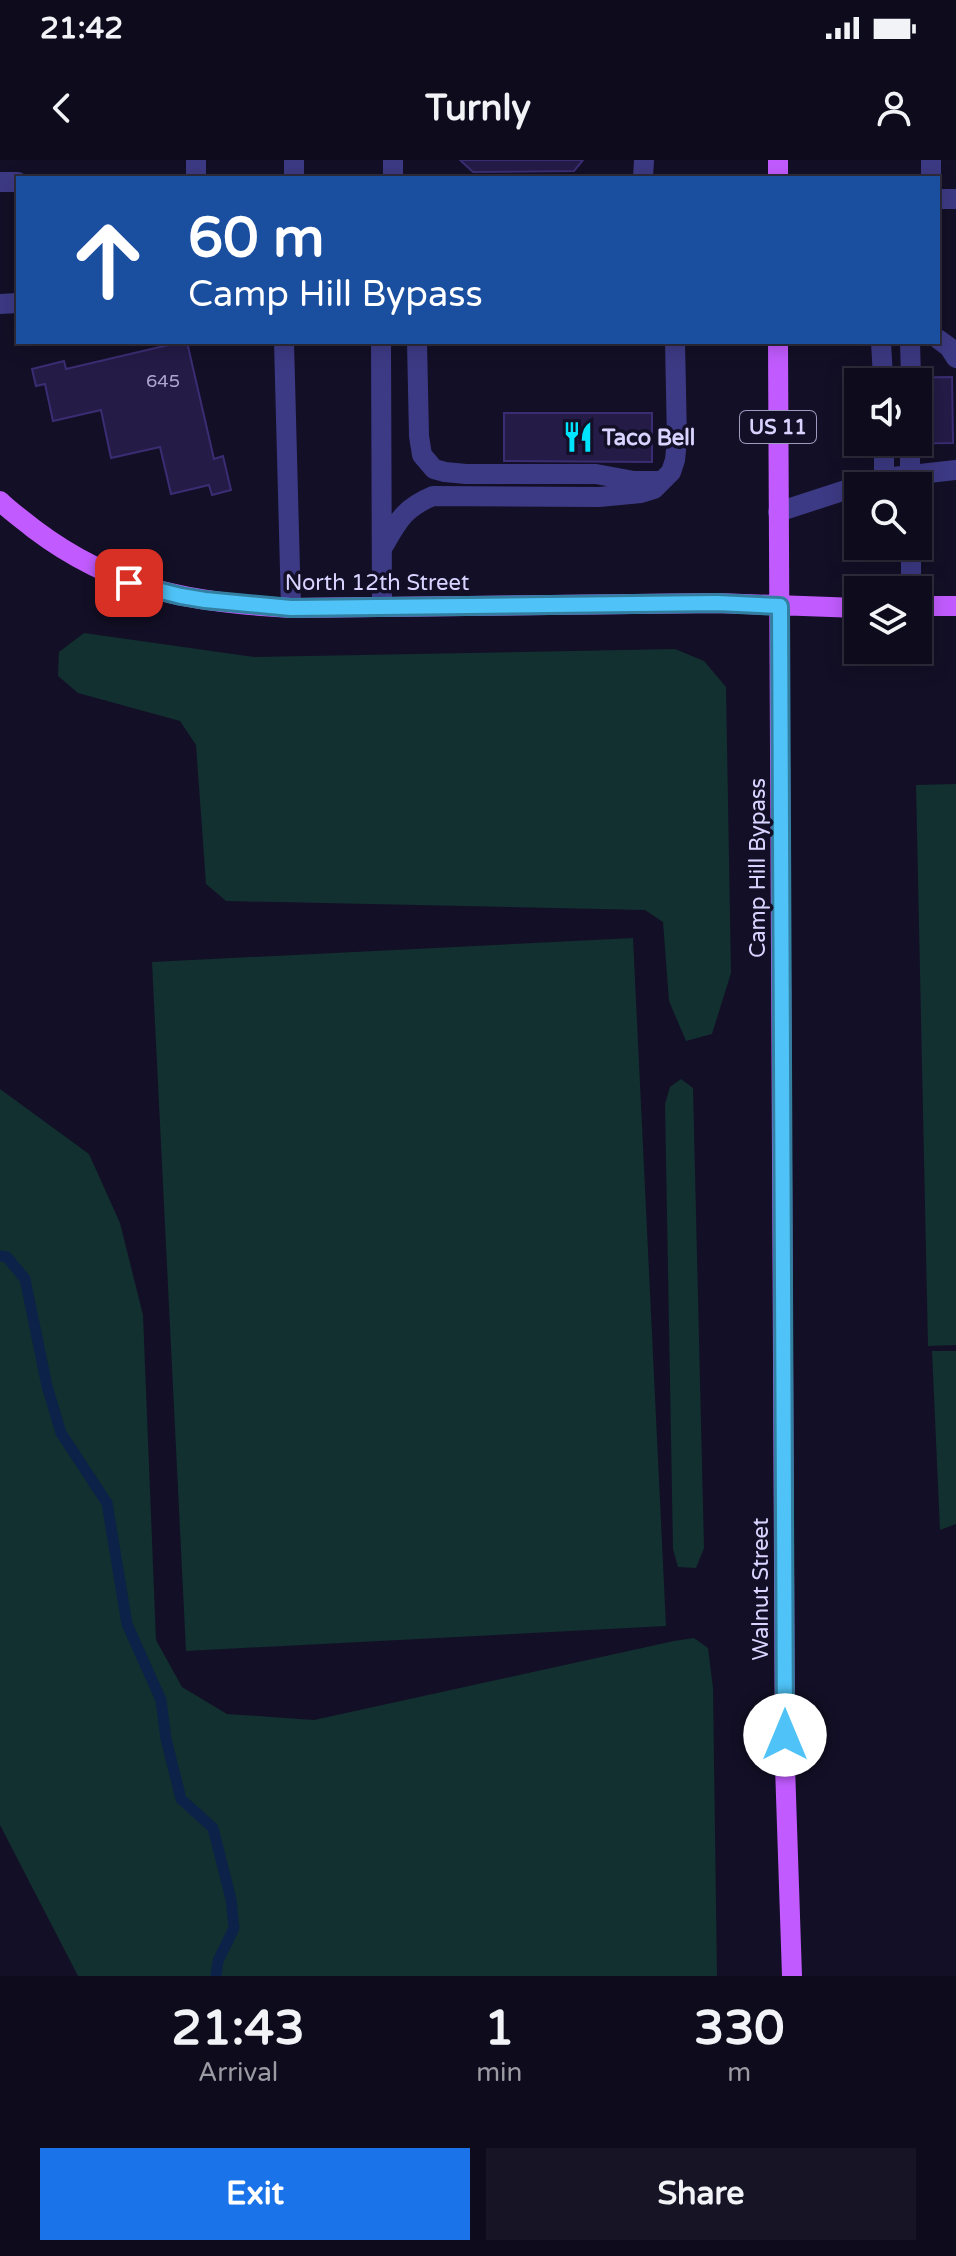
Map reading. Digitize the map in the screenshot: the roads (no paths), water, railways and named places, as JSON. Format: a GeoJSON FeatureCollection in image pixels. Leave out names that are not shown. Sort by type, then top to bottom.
{"type":"FeatureCollection","features":[{"type":"Feature","properties":{"kind":"main road","name":"Camp Hill Bypass"},"geometry":{"type":"LineString","coordinates":[[778,344],[783,1394]]}},
{"type":"Feature","properties":{"kind":"main road","name":"North 12th Street"},"geometry":{"type":"LineString","coordinates":[[0,501],[66,552],[102,571],[129,583],[205,600],[291,608],[717,603],[844,608]]}},
{"type":"Feature","properties":{"kind":"main road"},"geometry":{"type":"LineString","coordinates":[[932,606],[956,606]]}},
{"type":"Feature","properties":{"kind":"main road","name":"Walnut Street"},"geometry":{"type":"LineString","coordinates":[[783,1394],[785,1766],[792,1976]]}},
{"type":"Feature","properties":{"kind":"lane"},"geometry":{"type":"LineString","coordinates":[[940,340],[956,358]]}},
{"type":"Feature","properties":{"kind":"lane"},"geometry":{"type":"LineString","coordinates":[[284,344],[291,608]]}},
{"type":"Feature","properties":{"kind":"lane"},"geometry":{"type":"LineString","coordinates":[[381,344],[382,607]]}},
{"type":"Feature","properties":{"kind":"lane"},"geometry":{"type":"LineString","coordinates":[[417,344],[419,436],[422,455],[434,469],[466,474],[596,474],[634,481],[664,480]]}},
{"type":"Feature","properties":{"kind":"lane"},"geometry":{"type":"LineString","coordinates":[[383,547],[399,520],[415,504],[433,496],[626,495],[654,489],[671,472],[675,460],[675,344]]}},
{"type":"Feature","properties":{"kind":"lane"},"geometry":{"type":"LineString","coordinates":[[881,344],[882,368]]}},
{"type":"Feature","properties":{"kind":"lane"},"geometry":{"type":"LineString","coordinates":[[910,344],[911,368]]}},
{"type":"Feature","properties":{"kind":"lane"},"geometry":{"type":"LineString","coordinates":[[932,476],[956,470]]}},
{"type":"Feature","properties":{"kind":"lane"},"geometry":{"type":"LineString","coordinates":[[778,512],[844,491]]}},
{"type":"Feature","properties":{"kind":"waterway"},"geometry":{"type":"LineString","coordinates":[[0,1256],[7,1257],[25,1279],[47,1386],[61,1433],[107,1503],[127,1624],[161,1700],[166,1739],[181,1799],[213,1828],[231,1899],[234,1928],[218,1961],[216,1976]]}},
{"type":"Feature","properties":{"kind":"place","name":"Taco Bell"},"geometry":{"type":"Point","coordinates":[578,437]}}]}
